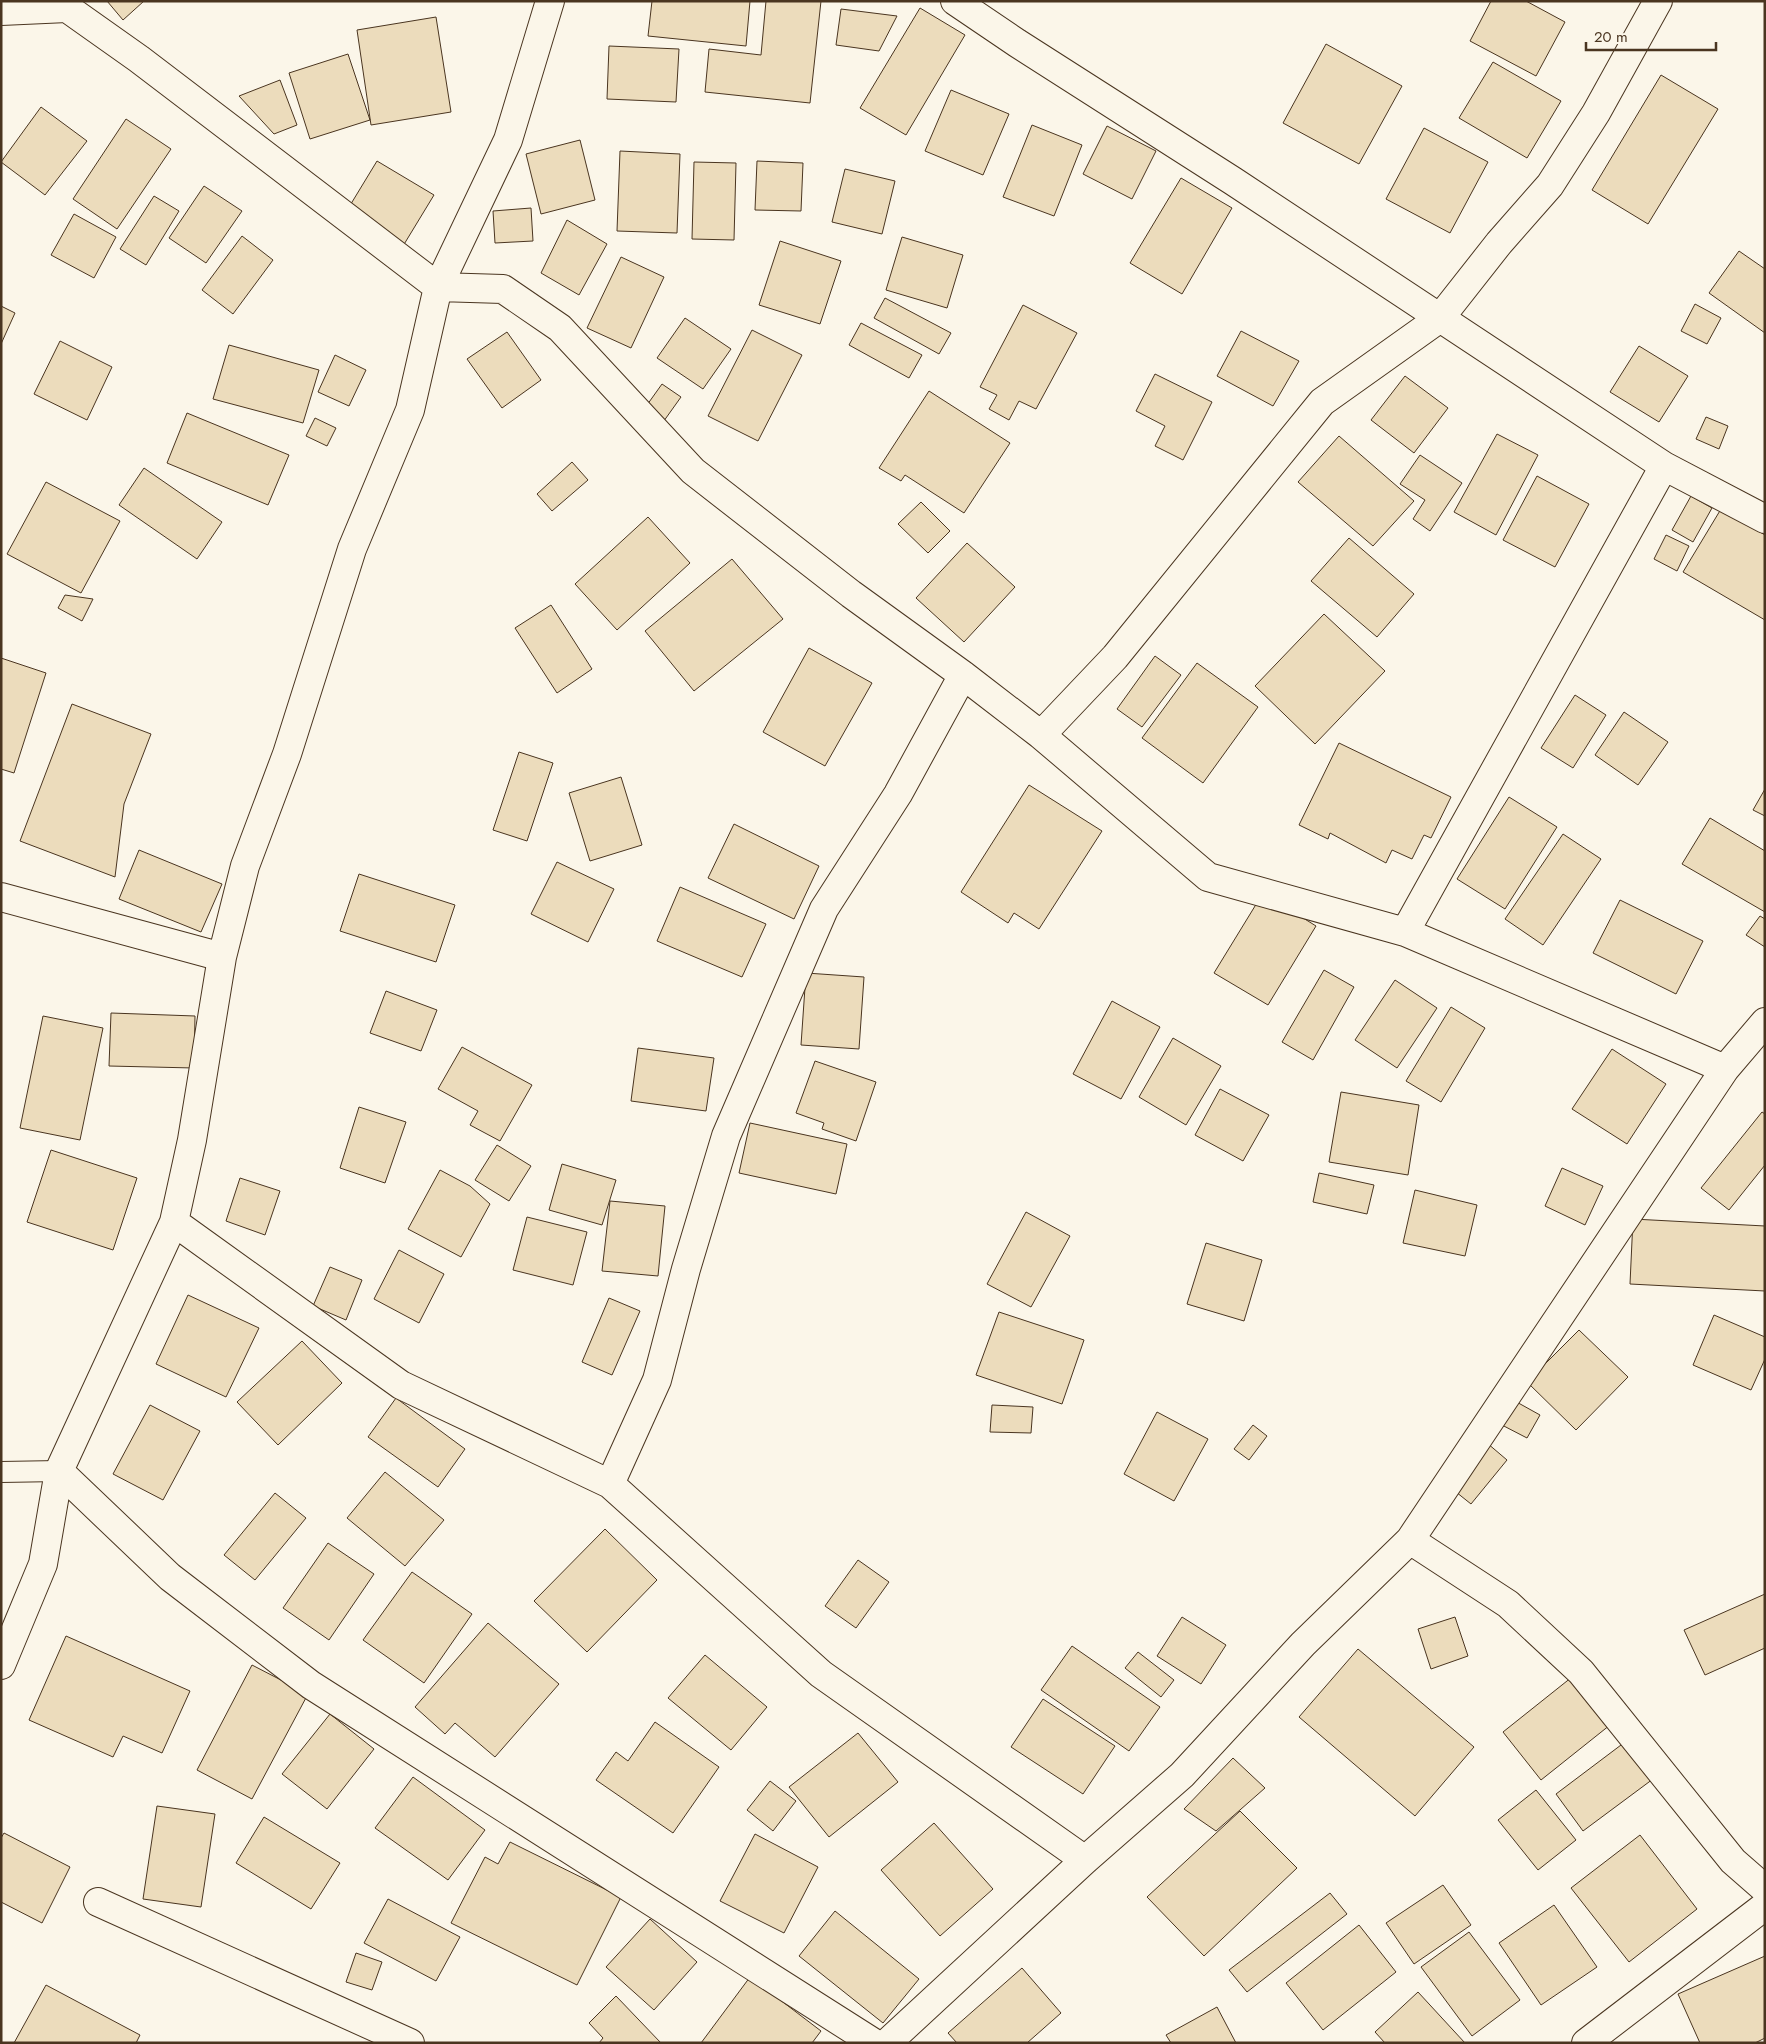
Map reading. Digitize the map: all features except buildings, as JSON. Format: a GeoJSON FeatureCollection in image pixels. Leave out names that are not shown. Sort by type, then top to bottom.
{"type":"FeatureCollection","features":[{"type":"Feature","properties":{"kind":"street"},"geometry":{"type":"LineString","coordinates":[[1,1664],[43,1564],[60,1470],[174,1222],[192,1140],[222,957],[245,866],[287,754],[352,550],[410,410],[438,287],[508,140],[550,1]]}},
{"type":"Feature","properties":{"kind":"street"},"geometry":{"type":"LineString","coordinates":[[955,1],[1664,466],[1765,519]]}},
{"type":"Feature","properties":{"kind":"street"},"geometry":{"type":"LineString","coordinates":[[1041,735],[1116,657],[1322,402],[1440,318],[1499,244],[1550,186],[1596,113],[1658,1]]}},
{"type":"Feature","properties":{"kind":"street"},"geometry":{"type":"LineString","coordinates":[[1,11],[67,8],[139,59],[438,287],[504,289],[560,328],[693,471],[851,594],[963,674],[1041,735],[1208,877],[1405,932],[1725,1069]]}},
{"type":"Feature","properties":{"kind":"street"},"geometry":{"type":"LineString","coordinates":[[1405,932],[1664,466]]}},
{"type":"Feature","properties":{"kind":"street"},"geometry":{"type":"LineString","coordinates":[[610,1484],[657,1380],[686,1269],[726,1136],[820,918],[898,794],[963,674]]}},
{"type":"Feature","properties":{"kind":"street"},"geometry":{"type":"LineString","coordinates":[[1,897],[222,957]]}},
{"type":"Feature","properties":{"kind":"street"},"geometry":{"type":"LineString","coordinates":[[887,2043],[1085,1860],[1182,1775],[1303,1644],[1410,1540],[1725,1069],[1765,1022]]}},
{"type":"Feature","properties":{"kind":"street"},"geometry":{"type":"LineString","coordinates":[[174,1222],[401,1385],[610,1484],[821,1674],[1085,1860]]}},
{"type":"Feature","properties":{"kind":"street"},"geometry":{"type":"LineString","coordinates":[[60,1470],[170,1577],[311,1685],[874,2043]]}},
{"type":"Feature","properties":{"kind":"street"},"geometry":{"type":"LineString","coordinates":[[1410,1540],[1508,1604],[1581,1672],[1733,1861],[1765,1889]]}},
{"type":"Feature","properties":{"kind":"street"},"geometry":{"type":"LineString","coordinates":[[98,1902],[410,2043]]}},
{"type":"Feature","properties":{"kind":"street"},"geometry":{"type":"LineString","coordinates":[[1586,2043],[1765,1906]]}},
{"type":"Feature","properties":{"kind":"lane"},"geometry":{"type":"LineString","coordinates":[[1,1472],[60,1470]]}}]}
